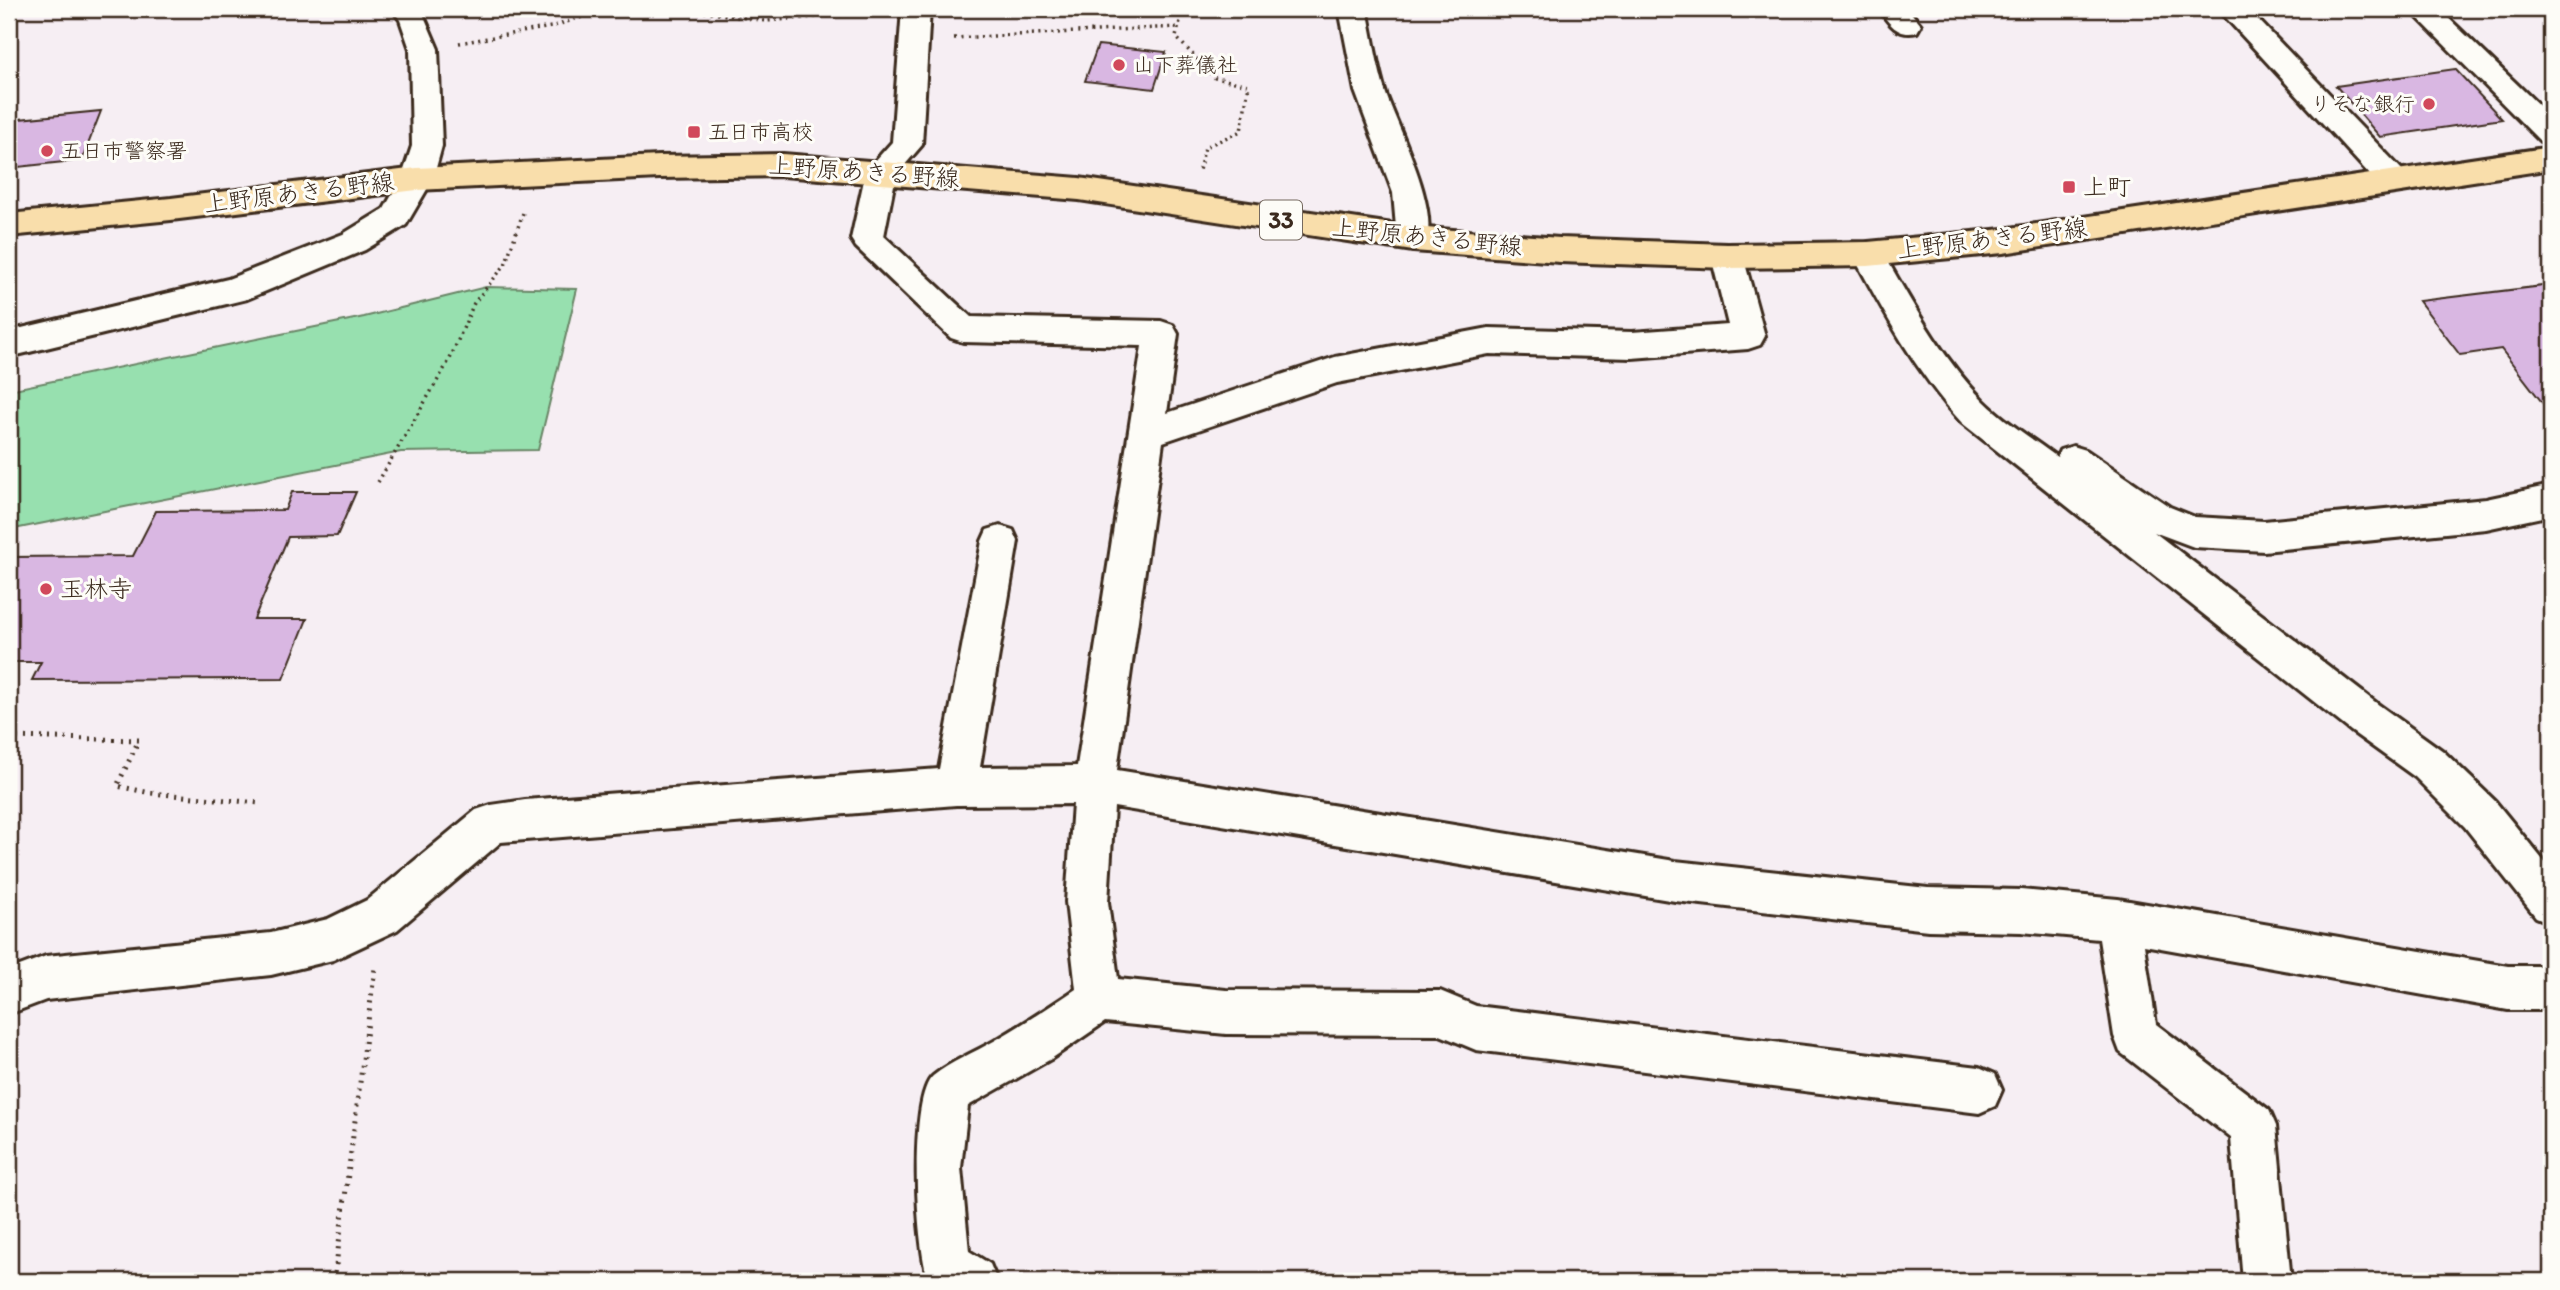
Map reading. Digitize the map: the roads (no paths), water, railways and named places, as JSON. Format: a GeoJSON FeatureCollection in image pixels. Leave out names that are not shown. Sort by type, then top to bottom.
{"type":"FeatureCollection","features":[{"type":"Feature","properties":{"kind":"main road","name":"上野原あきる野線"},"geometry":{"type":"LineString","coordinates":[[9,225],[171,209],[417,179],[783,164],[1079,189],[1413,239],[1560,250],[1727,256],[1868,254],[2003,241],[2551,159]]}},
{"type":"Feature","properties":{"kind":"street"},"geometry":{"type":"LineString","coordinates":[[9,344],[235,290],[354,242],[395,217],[417,179],[426,146],[424,49],[410,13],[442,9]]}},
{"type":"Feature","properties":{"kind":"street"},"geometry":{"type":"LineString","coordinates":[[916,9],[907,145],[881,171],[867,239],[964,329],[1161,334],[1149,433],[1135,506],[1095,785],[1087,902],[1099,999]]}},
{"type":"Feature","properties":{"kind":"street"},"geometry":{"type":"LineString","coordinates":[[1353,9],[1370,91],[1409,193],[1413,239]]}},
{"type":"Feature","properties":{"kind":"street"},"geometry":{"type":"LineString","coordinates":[[2232,9],[2394,181]]}},
{"type":"Feature","properties":{"kind":"street"},"geometry":{"type":"LineString","coordinates":[[2423,9],[2551,134]]}},
{"type":"Feature","properties":{"kind":"street"},"geometry":{"type":"LineString","coordinates":[[1868,254],[1908,327],[1941,376],[1974,413],[2354,710],[2429,764],[2480,814],[2551,903]]}},
{"type":"Feature","properties":{"kind":"street"},"geometry":{"type":"LineString","coordinates":[[1149,433],[1335,370],[1489,341],[1633,345],[1748,336],[1727,256]]}},
{"type":"Feature","properties":{"kind":"street"},"geometry":{"type":"LineString","coordinates":[[2006,437],[2069,458],[2157,518],[2194,532],[2264,536],[2486,514],[2551,500]]}},
{"type":"Feature","properties":{"kind":"street"},"geometry":{"type":"LineString","coordinates":[[956,786],[1000,541]]}},
{"type":"Feature","properties":{"kind":"street"},"geometry":{"type":"LineString","coordinates":[[9,992],[46,978],[271,954],[333,939],[382,915],[491,824],[711,803],[956,786],[1095,785],[1675,881],[1928,909],[2021,911],[2118,920],[2508,988],[2551,988]]}},
{"type":"Feature","properties":{"kind":"street"},"geometry":{"type":"LineString","coordinates":[[2118,920],[2136,1036],[2253,1126],[2267,1281]]}},
{"type":"Feature","properties":{"kind":"street"},"geometry":{"type":"LineString","coordinates":[[973,1281],[946,1264],[938,1168],[947,1093],[1035,1043],[1099,999],[1226,1012],[1440,1013],[1476,1028],[1979,1090]]}},
{"type":"Feature","properties":{"kind":"place","name":"山下葬儀社"},"geometry":{"type":"Point","coordinates":[1119,65]}},
{"type":"Feature","properties":{"kind":"place","name":"りそな銀行"},"geometry":{"type":"Point","coordinates":[2429,104]}},
{"type":"Feature","properties":{"kind":"place","name":"五日市高校"},"geometry":{"type":"Point","coordinates":[694,132]}},
{"type":"Feature","properties":{"kind":"place","name":"五日市警察署"},"geometry":{"type":"Point","coordinates":[47,151]}},
{"type":"Feature","properties":{"kind":"place","name":"上町"},"geometry":{"type":"Point","coordinates":[2069,187]}},
{"type":"Feature","properties":{"kind":"place","name":"玉林寺"},"geometry":{"type":"Point","coordinates":[46,589]}}]}
